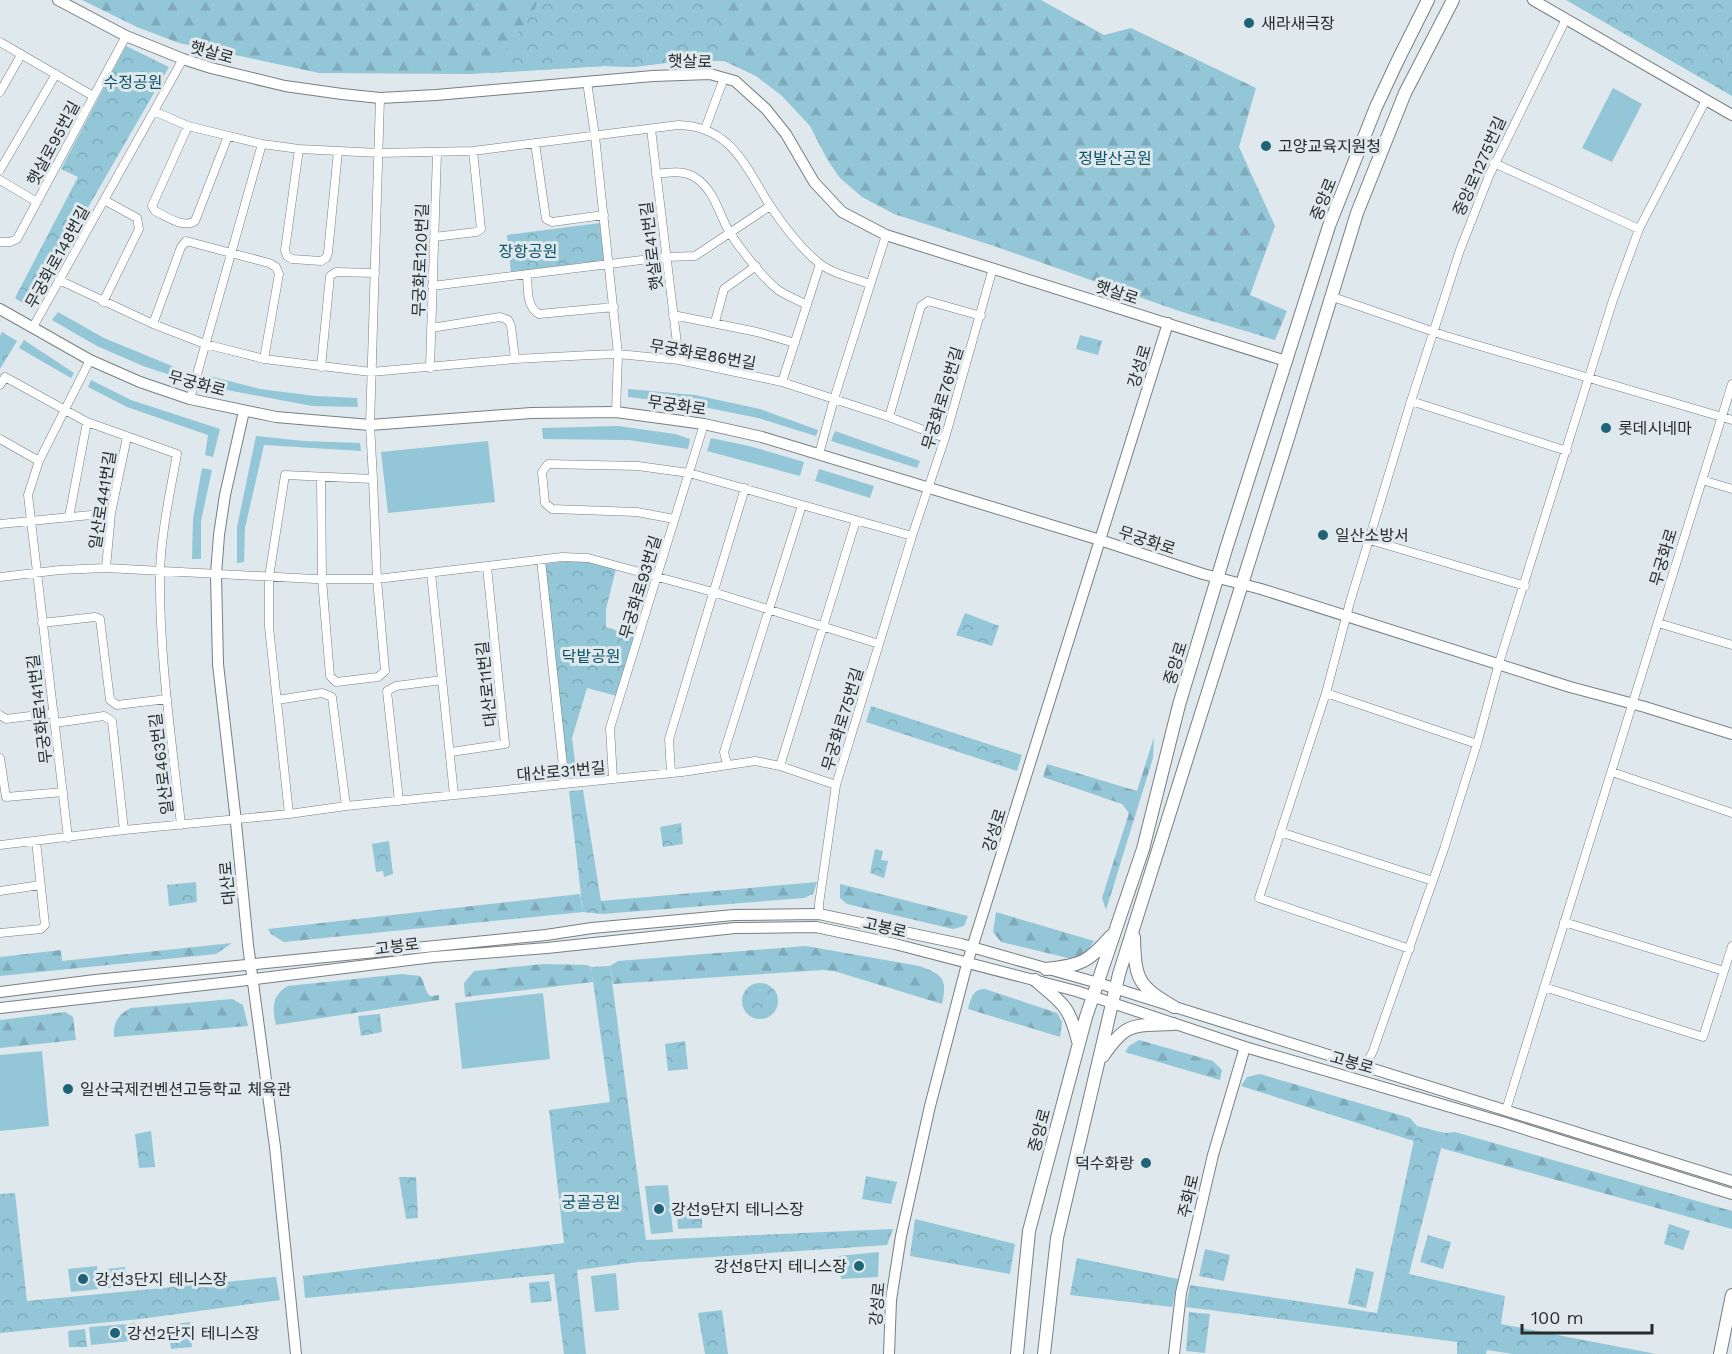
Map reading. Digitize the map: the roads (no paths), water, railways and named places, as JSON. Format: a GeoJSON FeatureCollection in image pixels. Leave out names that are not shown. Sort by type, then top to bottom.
{"type":"FeatureCollection","features":[{"type":"Feature","properties":{"kind":"main road","name":"햇살로"},"geometry":{"type":"LineString","coordinates":[[58,0],[126,36],[211,68],[285,86],[380,98],[676,75],[710,74],[735,81],[766,109],[786,134],[814,182],[842,212],[886,235],[1286,361]]}},
{"type":"Feature","properties":{"kind":"main road","name":"중앙로"},"geometry":{"type":"LineString","coordinates":[[1017,1354],[1029,1232],[1078,1044],[1143,849],[1179,705],[1329,226],[1376,107],[1428,0]]}},
{"type":"Feature","properties":{"kind":"main road"},"geometry":{"type":"LineString","coordinates":[[1044,1354],[1057,1238],[1113,995],[1134,925],[1357,213],[1405,93],[1453,0]]}},
{"type":"Feature","properties":{"kind":"main road"},"geometry":{"type":"LineString","coordinates":[[1533,0],[1732,115]]}},
{"type":"Feature","properties":{"kind":"main road","name":"무궁화로"},"geometry":{"type":"LineString","coordinates":[[0,309],[90,360],[140,382],[190,399],[276,417],[370,425],[531,413],[616,412],[704,424],[762,437],[1218,578],[1241,583],[1570,687],[1732,734]]}},
{"type":"Feature","properties":{"kind":"main road","name":"강성로"},"geometry":{"type":"LineString","coordinates":[[889,1354],[891,1300],[901,1236],[930,1106],[967,964],[1168,324]]}},
{"type":"Feature","properties":{"kind":"main road","name":"대산로"},"geometry":{"type":"LineString","coordinates":[[244,411],[225,495],[219,535],[216,574],[218,664],[251,964],[275,1147],[296,1354]]}},
{"type":"Feature","properties":{"kind":"main road","name":"고봉로"},"geometry":{"type":"LineString","coordinates":[[0,992],[592,928],[734,915],[819,914],[972,947],[1098,983],[1113,995],[1173,1024],[1502,1122],[1732,1194]]}},
{"type":"Feature","properties":{"kind":"main road"},"geometry":{"type":"LineString","coordinates":[[1134,925],[1136,968],[1139,978],[1150,993],[1174,1007]]}},
{"type":"Feature","properties":{"kind":"main road","name":"고봉로"},"geometry":{"type":"LineString","coordinates":[[0,1008],[433,957],[754,927],[816,927],[895,944],[1093,996],[1113,995],[1174,1007],[1732,1181]]}},
{"type":"Feature","properties":{"kind":"main road"},"geometry":{"type":"LineString","coordinates":[[1046,969],[1084,962],[1095,954],[1116,930]]}},
{"type":"Feature","properties":{"kind":"main road"},"geometry":{"type":"LineString","coordinates":[[1035,980],[1067,1008],[1073,1021],[1078,1044]]}},
{"type":"Feature","properties":{"kind":"main road"},"geometry":{"type":"LineString","coordinates":[[1099,1062],[1115,1037],[1123,1030],[1137,1025],[1173,1024]]}},
{"type":"Feature","properties":{"kind":"main road","name":"주화로"},"geometry":{"type":"LineString","coordinates":[[1174,1354],[1181,1293],[1213,1155],[1245,1047]]}},
{"type":"Feature","properties":{"kind":"main road"},"geometry":{"type":"LineString","coordinates":[[1720,1354],[1732,1295]]}},
{"type":"Feature","properties":{"kind":"street","name":"중앙로1275번길"},"geometry":{"type":"LineString","coordinates":[[1434,331],[1460,250],[1494,163],[1566,19]]}},
{"type":"Feature","properties":{"kind":"street","name":"햇살로95번길"},"geometry":{"type":"LineString","coordinates":[[0,242],[10,242],[16,238],[126,36]]}},
{"type":"Feature","properties":{"kind":"street","name":"햇살로95번길"},"geometry":{"type":"LineString","coordinates":[[0,42],[93,96]]}},
{"type":"Feature","properties":{"kind":"street"},"geometry":{"type":"LineString","coordinates":[[0,92],[21,55]]}},
{"type":"Feature","properties":{"kind":"street","name":"무궁화로148번길"},"geometry":{"type":"LineString","coordinates":[[33,327],[183,59]]}},
{"type":"Feature","properties":{"kind":"street","name":"햇살로95번길"},"geometry":{"type":"LineString","coordinates":[[0,170],[56,74]]}},
{"type":"Feature","properties":{"kind":"street"},"geometry":{"type":"LineString","coordinates":[[705,129],[724,78]]}},
{"type":"Feature","properties":{"kind":"street"},"geometry":{"type":"LineString","coordinates":[[587,82],[614,307],[618,354],[616,412]]}},
{"type":"Feature","properties":{"kind":"street"},"geometry":{"type":"LineString","coordinates":[[321,477],[322,579],[330,676],[336,682],[378,677],[385,671],[377,579],[370,425],[380,98]]}},
{"type":"Feature","properties":{"kind":"street"},"geometry":{"type":"LineString","coordinates":[[1326,693],[1477,744],[1499,663],[1613,300],[1639,229],[1706,100]]}},
{"type":"Feature","properties":{"kind":"street"},"geometry":{"type":"LineString","coordinates":[[154,111],[188,126],[262,144],[298,149],[379,153],[473,151],[689,125],[705,129],[724,140],[739,155],[770,206],[797,243],[820,264],[840,274],[870,284]]}},
{"type":"Feature","properties":{"kind":"street"},"geometry":{"type":"LineString","coordinates":[[188,126],[152,206],[154,211],[183,224],[190,225],[195,221],[228,136]]}},
{"type":"Feature","properties":{"kind":"street","name":"햇살로41번길"},"geometry":{"type":"LineString","coordinates":[[651,129],[679,360]]}},
{"type":"Feature","properties":{"kind":"street"},"geometry":{"type":"LineString","coordinates":[[535,143],[546,219],[552,222],[604,215]]}},
{"type":"Feature","properties":{"kind":"street"},"geometry":{"type":"LineString","coordinates":[[190,399],[262,144]]}},
{"type":"Feature","properties":{"kind":"street"},"geometry":{"type":"LineString","coordinates":[[298,149],[285,250],[287,256],[292,259],[321,261],[326,258],[338,151]]}},
{"type":"Feature","properties":{"kind":"street"},"geometry":{"type":"LineString","coordinates":[[434,237],[476,232],[481,229],[473,151]]}},
{"type":"Feature","properties":{"kind":"street","name":"무궁화로120번길"},"geometry":{"type":"LineString","coordinates":[[430,368],[437,153]]}},
{"type":"Feature","properties":{"kind":"street"},"geometry":{"type":"LineString","coordinates":[[1494,163],[1639,229]]}},
{"type":"Feature","properties":{"kind":"street"},"geometry":{"type":"LineString","coordinates":[[656,174],[687,173],[695,177],[709,190],[731,233],[756,266],[778,290],[807,305]]}},
{"type":"Feature","properties":{"kind":"street","name":"햇살로95번길"},"geometry":{"type":"LineString","coordinates":[[0,180],[37,202]]}},
{"type":"Feature","properties":{"kind":"street","name":"무궁화로148번길"},"geometry":{"type":"LineString","coordinates":[[103,302],[139,229],[137,218],[104,200]]}},
{"type":"Feature","properties":{"kind":"street"},"geometry":{"type":"LineString","coordinates":[[432,286],[666,257],[695,256],[770,206]]}},
{"type":"Feature","properties":{"kind":"street"},"geometry":{"type":"LineString","coordinates":[[819,454],[886,235]]}},
{"type":"Feature","properties":{"kind":"street"},"geometry":{"type":"LineString","coordinates":[[153,324],[181,247],[186,241],[269,263],[276,267],[279,274],[264,359]]}},
{"type":"Feature","properties":{"kind":"street"},"geometry":{"type":"LineString","coordinates":[[782,382],[820,264]]}},
{"type":"Feature","properties":{"kind":"street"},"geometry":{"type":"LineString","coordinates":[[715,322],[724,289],[756,266]]}},
{"type":"Feature","properties":{"kind":"street","name":"무궁화로76번길"},"geometry":{"type":"LineString","coordinates":[[927,487],[945,438],[993,268]]}},
{"type":"Feature","properties":{"kind":"street"},"geometry":{"type":"LineString","coordinates":[[321,367],[330,276],[336,272],[375,273]]}},
{"type":"Feature","properties":{"kind":"street"},"geometry":{"type":"LineString","coordinates":[[527,274],[530,305],[539,314],[614,307]]}},
{"type":"Feature","properties":{"kind":"street"},"geometry":{"type":"LineString","coordinates":[[59,280],[153,324],[205,344],[264,359],[371,372],[515,359],[511,326],[508,320],[500,317],[431,328]]}},
{"type":"Feature","properties":{"kind":"street"},"geometry":{"type":"LineString","coordinates":[[1330,296],[1434,331],[1732,420]]}},
{"type":"Feature","properties":{"kind":"street"},"geometry":{"type":"LineString","coordinates":[[889,417],[921,306],[928,301],[981,316]]}},
{"type":"Feature","properties":{"kind":"street"},"geometry":{"type":"LineString","coordinates":[[673,315],[715,322],[795,343]]}},
{"type":"Feature","properties":{"kind":"street"},"geometry":{"type":"LineString","coordinates":[[1410,949],[1259,898],[1326,693],[1346,617],[1434,331]]}},
{"type":"Feature","properties":{"kind":"street","name":"무궁화로86번길"},"geometry":{"type":"LineString","coordinates":[[515,359],[618,354],[679,360],[782,382],[945,438]]}},
{"type":"Feature","properties":{"kind":"street","name":"무궁화로141번길"},"geometry":{"type":"LineString","coordinates":[[68,838],[28,495],[39,461],[90,360]]}},
{"type":"Feature","properties":{"kind":"street"},"geometry":{"type":"LineString","coordinates":[[0,385],[5,377],[87,422],[177,454],[160,570],[167,699],[117,705],[110,700],[100,619],[95,617],[42,622]]}},
{"type":"Feature","properties":{"kind":"street"},"geometry":{"type":"LineString","coordinates":[[1720,417],[1732,384]]}},
{"type":"Feature","properties":{"kind":"street"},"geometry":{"type":"LineString","coordinates":[[1411,401],[1567,451]]}},
{"type":"Feature","properties":{"kind":"street","name":"무궁화로"},"geometry":{"type":"LineString","coordinates":[[1564,922],[1633,705],[1720,417]]}},
{"type":"Feature","properties":{"kind":"street"},"geometry":{"type":"LineString","coordinates":[[69,517],[87,422]]}},
{"type":"Feature","properties":{"kind":"street","name":"무궁화로93번길"},"geometry":{"type":"LineString","coordinates":[[614,780],[610,728],[704,424]]}},
{"type":"Feature","properties":{"kind":"street","name":"일산로441번길"},"geometry":{"type":"LineString","coordinates":[[106,568],[111,513],[127,437]]}},
{"type":"Feature","properties":{"kind":"street"},"geometry":{"type":"LineString","coordinates":[[0,439],[39,461]]}},
{"type":"Feature","properties":{"kind":"street"},"geometry":{"type":"LineString","coordinates":[[674,519],[637,512],[552,510],[545,503],[542,472],[548,464],[638,466],[689,472],[912,536]]}},
{"type":"Feature","properties":{"kind":"street"},"geometry":{"type":"LineString","coordinates":[[289,814],[269,627],[269,577],[285,474],[373,479]]}},
{"type":"Feature","properties":{"kind":"street"},"geometry":{"type":"LineString","coordinates":[[1702,480],[1732,489]]}},
{"type":"Feature","properties":{"kind":"street","name":"무궁화로75번길"},"geometry":{"type":"LineString","coordinates":[[819,914],[836,785],[927,487]]}},
{"type":"Feature","properties":{"kind":"street"},"geometry":{"type":"LineString","coordinates":[[671,773],[669,739],[745,488]]}},
{"type":"Feature","properties":{"kind":"street"},"geometry":{"type":"LineString","coordinates":[[727,764],[724,752],[802,505]]}},
{"type":"Feature","properties":{"kind":"street"},"geometry":{"type":"LineString","coordinates":[[0,524],[111,513]]}},
{"type":"Feature","properties":{"kind":"street"},"geometry":{"type":"LineString","coordinates":[[780,766],[856,520]]}},
{"type":"Feature","properties":{"kind":"street"},"geometry":{"type":"LineString","coordinates":[[1370,540],[1525,586]]}},
{"type":"Feature","properties":{"kind":"street"},"geometry":{"type":"LineString","coordinates":[[216,574],[377,579],[562,557],[588,558],[713,592],[879,644]]}},
{"type":"Feature","properties":{"kind":"street"},"geometry":{"type":"LineString","coordinates":[[541,560],[566,784]]}},
{"type":"Feature","properties":{"kind":"street","name":"대산로11번길"},"geometry":{"type":"LineString","coordinates":[[451,752],[505,744],[487,567]]}},
{"type":"Feature","properties":{"kind":"street","name":"일산로441번길"},"geometry":{"type":"LineString","coordinates":[[0,577],[106,568],[216,574]]}},
{"type":"Feature","properties":{"kind":"street"},"geometry":{"type":"LineString","coordinates":[[431,573],[454,795]]}},
{"type":"Feature","properties":{"kind":"street"},"geometry":{"type":"LineString","coordinates":[[1658,623],[1732,645]]}},
{"type":"Feature","properties":{"kind":"street"},"geometry":{"type":"LineString","coordinates":[[399,801],[387,691],[396,686],[442,680]]}},
{"type":"Feature","properties":{"kind":"street"},"geometry":{"type":"LineString","coordinates":[[278,700],[322,693],[332,697],[346,806]]}},
{"type":"Feature","properties":{"kind":"street","name":"일산로463번길"},"geometry":{"type":"LineString","coordinates":[[167,699],[182,825]]}},
{"type":"Feature","properties":{"kind":"street"},"geometry":{"type":"LineString","coordinates":[[0,715],[6,719],[54,713]]}},
{"type":"Feature","properties":{"kind":"street"},"geometry":{"type":"LineString","coordinates":[[55,723],[104,716],[112,721],[124,830]]}},
{"type":"Feature","properties":{"kind":"street","name":"고봉로"},"geometry":{"type":"LineString","coordinates":[[1365,1067],[1410,949],[1477,744]]}},
{"type":"Feature","properties":{"kind":"street"},"geometry":{"type":"LineString","coordinates":[[0,758],[6,797],[63,792]]}},
{"type":"Feature","properties":{"kind":"street","name":"대산로31번길"},"geometry":{"type":"LineString","coordinates":[[236,819],[614,780],[755,761],[780,766],[836,785]]}},
{"type":"Feature","properties":{"kind":"street"},"geometry":{"type":"LineString","coordinates":[[1612,772],[1732,813]]}},
{"type":"Feature","properties":{"kind":"street","name":"일산로463번길"},"geometry":{"type":"LineString","coordinates":[[0,844],[236,819]]}},
{"type":"Feature","properties":{"kind":"street"},"geometry":{"type":"LineString","coordinates":[[1280,832],[1433,881]]}},
{"type":"Feature","properties":{"kind":"street"},"geometry":{"type":"LineString","coordinates":[[0,933],[43,928],[45,925],[36,841]]}},
{"type":"Feature","properties":{"kind":"street"},"geometry":{"type":"LineString","coordinates":[[0,891],[40,885]]}},
{"type":"Feature","properties":{"kind":"street"},"geometry":{"type":"LineString","coordinates":[[1506,1110],[1564,922],[1724,971]]}},
{"type":"Feature","properties":{"kind":"street"},"geometry":{"type":"LineString","coordinates":[[1544,987],[1703,1037],[1732,946]]}},
{"type":"Feature","properties":{"kind":"place","name":"새라새극장"},"geometry":{"type":"Point","coordinates":[1249,23]}},
{"type":"Feature","properties":{"kind":"place","name":"고양교육지원청"},"geometry":{"type":"Point","coordinates":[1266,146]}},
{"type":"Feature","properties":{"kind":"place","name":"롯데시네마"},"geometry":{"type":"Point","coordinates":[1606,428]}},
{"type":"Feature","properties":{"kind":"place","name":"일산소방서"},"geometry":{"type":"Point","coordinates":[1323,535]}},
{"type":"Feature","properties":{"kind":"place","name":"일산국제컨벤션고등학교 체육관"},"geometry":{"type":"Point","coordinates":[68,1089]}},
{"type":"Feature","properties":{"kind":"place","name":"덕수화랑"},"geometry":{"type":"Point","coordinates":[1146,1163]}},
{"type":"Feature","properties":{"kind":"place","name":"강선9단지 테니스장"},"geometry":{"type":"Point","coordinates":[659,1209]}},
{"type":"Feature","properties":{"kind":"place","name":"강선8단지 테니스장"},"geometry":{"type":"Point","coordinates":[859,1266]}},
{"type":"Feature","properties":{"kind":"place","name":"강선3단지 테니스장"},"geometry":{"type":"Point","coordinates":[83,1279]}},
{"type":"Feature","properties":{"kind":"place","name":"강선2단지 테니스장"},"geometry":{"type":"Point","coordinates":[115,1333]}},
{"type":"Feature","properties":{"kind":"park label","name":"수정공원"},"geometry":{"type":"Point","coordinates":[133,82]}},
{"type":"Feature","properties":{"kind":"park label","name":"정발산공원"},"geometry":{"type":"Point","coordinates":[1115,158]}},
{"type":"Feature","properties":{"kind":"park label","name":"장항공원"},"geometry":{"type":"Point","coordinates":[528,251]}},
{"type":"Feature","properties":{"kind":"park label","name":"닥밭공원"},"geometry":{"type":"Point","coordinates":[591,656]}},
{"type":"Feature","properties":{"kind":"park label","name":"궁골공원"},"geometry":{"type":"Point","coordinates":[591,1202]}}]}
